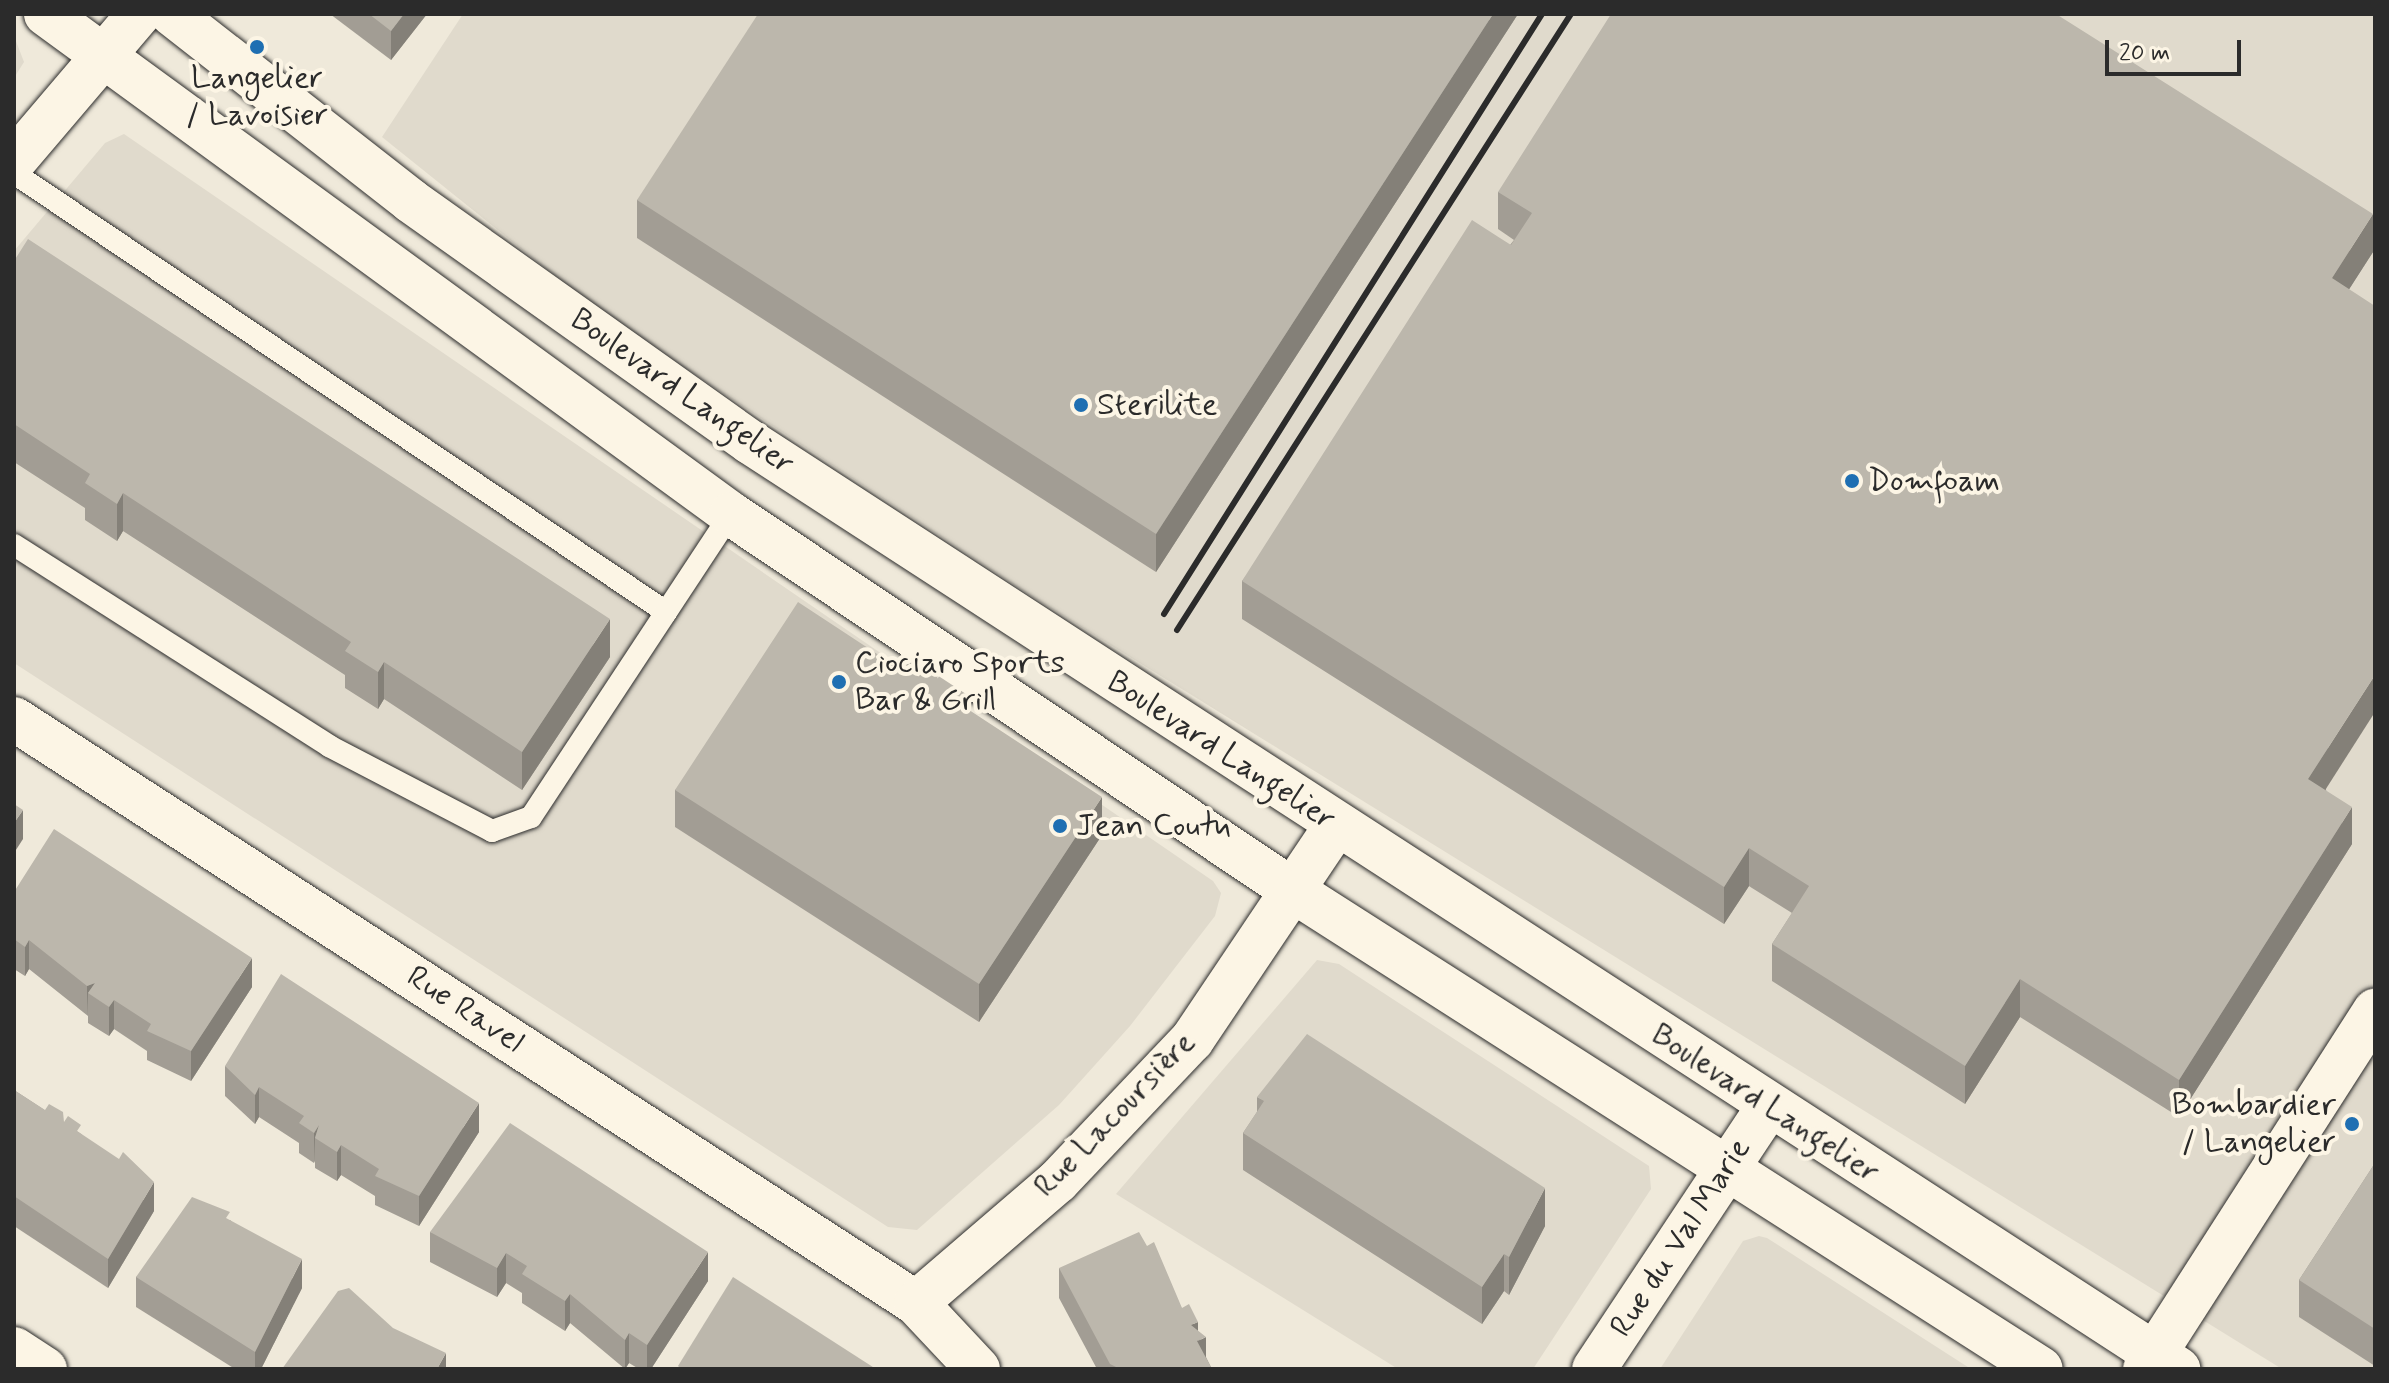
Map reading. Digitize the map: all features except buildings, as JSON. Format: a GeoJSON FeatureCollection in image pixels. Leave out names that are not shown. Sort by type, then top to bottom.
{"type":"FeatureCollection","features":[{"type":"Feature","properties":{"kind":"main road"},"geometry":{"type":"LineString","coordinates":[[46,14],[102,58],[731,514],[1295,892],[2041,1369]]}},
{"type":"Feature","properties":{"kind":"main road"},"geometry":{"type":"LineString","coordinates":[[14,161],[139,14]]}},
{"type":"Feature","properties":{"kind":"main road","name":"Boulevard Langelier"},"geometry":{"type":"LineString","coordinates":[[172,14],[411,201],[750,442],[2159,1364]]}},
{"type":"Feature","properties":{"kind":"main road","name":"Rue Ravel"},"geometry":{"type":"LineString","coordinates":[[14,719],[916,1303]]}},
{"type":"Feature","properties":{"kind":"main road","name":"Rue Lacoursière"},"geometry":{"type":"LineString","coordinates":[[916,1303],[1058,1181],[1192,1040],[1295,892],[1336,826]]}},
{"type":"Feature","properties":{"kind":"main road"},"geometry":{"type":"LineString","coordinates":[[2159,1364],[2375,1011]]}},
{"type":"Feature","properties":{"kind":"main road","name":"Rue du Val Marie"},"geometry":{"type":"LineString","coordinates":[[1594,1369],[1768,1107]]}},
{"type":"Feature","properties":{"kind":"main road"},"geometry":{"type":"LineString","coordinates":[[916,1303],[978,1369]]}},
{"type":"Feature","properties":{"kind":"lane"},"geometry":{"type":"LineString","coordinates":[[14,173],[666,612]]}},
{"type":"Feature","properties":{"kind":"lane"},"geometry":{"type":"LineString","coordinates":[[14,545],[329,746],[492,831],[531,817],[731,514]]}},
{"type":"Feature","properties":{"kind":"shaded area"},"geometry":{"type":"Polygon","coordinates":[[[463,14],[2375,14],[2375,1369],[2282,1369],[1033,597],[600,312],[382,137],[463,14]]]}},
{"type":"Feature","properties":{"kind":"shaded area"},"geometry":{"type":"Polygon","coordinates":[[[14,36],[24,62],[14,78],[14,36]]]}},
{"type":"Feature","properties":{"kind":"shaded area"},"geometry":{"type":"Polygon","coordinates":[[[124,134],[1213,881],[1221,893],[1215,916],[1130,1026],[1059,1105],[917,1230],[888,1227],[14,663],[14,251],[105,143],[124,134]]]}},
{"type":"Feature","properties":{"kind":"shaded area"},"geometry":{"type":"Polygon","coordinates":[[[1317,960],[1339,964],[1649,1166],[1651,1189],[1533,1369],[1398,1369],[1116,1194],[1317,960]]]}},
{"type":"Feature","properties":{"kind":"shaded area"},"geometry":{"type":"Polygon","coordinates":[[[1759,1236],[1767,1238],[1971,1369],[1660,1369],[1743,1241],[1759,1236]]]}},
{"type":"Feature","properties":{"kind":"railway"},"geometry":{"type":"LineString","coordinates":[[1164,614],[1542,14]]}},
{"type":"Feature","properties":{"kind":"railway"},"geometry":{"type":"LineString","coordinates":[[1177,630],[1571,14]]}},
{"type":"Feature","properties":{"kind":"place","name":"Langelier / Lavoisier"},"geometry":{"type":"Point","coordinates":[257,47]}},
{"type":"Feature","properties":{"kind":"place","name":"Sterilite"},"geometry":{"type":"Point","coordinates":[1081,405]}},
{"type":"Feature","properties":{"kind":"place","name":"Domfoam"},"geometry":{"type":"Point","coordinates":[1852,481]}},
{"type":"Feature","properties":{"kind":"place","name":"Ciociaro Sports Bar & Grill"},"geometry":{"type":"Point","coordinates":[839,682]}},
{"type":"Feature","properties":{"kind":"place","name":"Jean Coutu"},"geometry":{"type":"Point","coordinates":[1060,826]}},
{"type":"Feature","properties":{"kind":"place","name":"Bombardier / Langelier"},"geometry":{"type":"Point","coordinates":[2352,1124]}}]}
